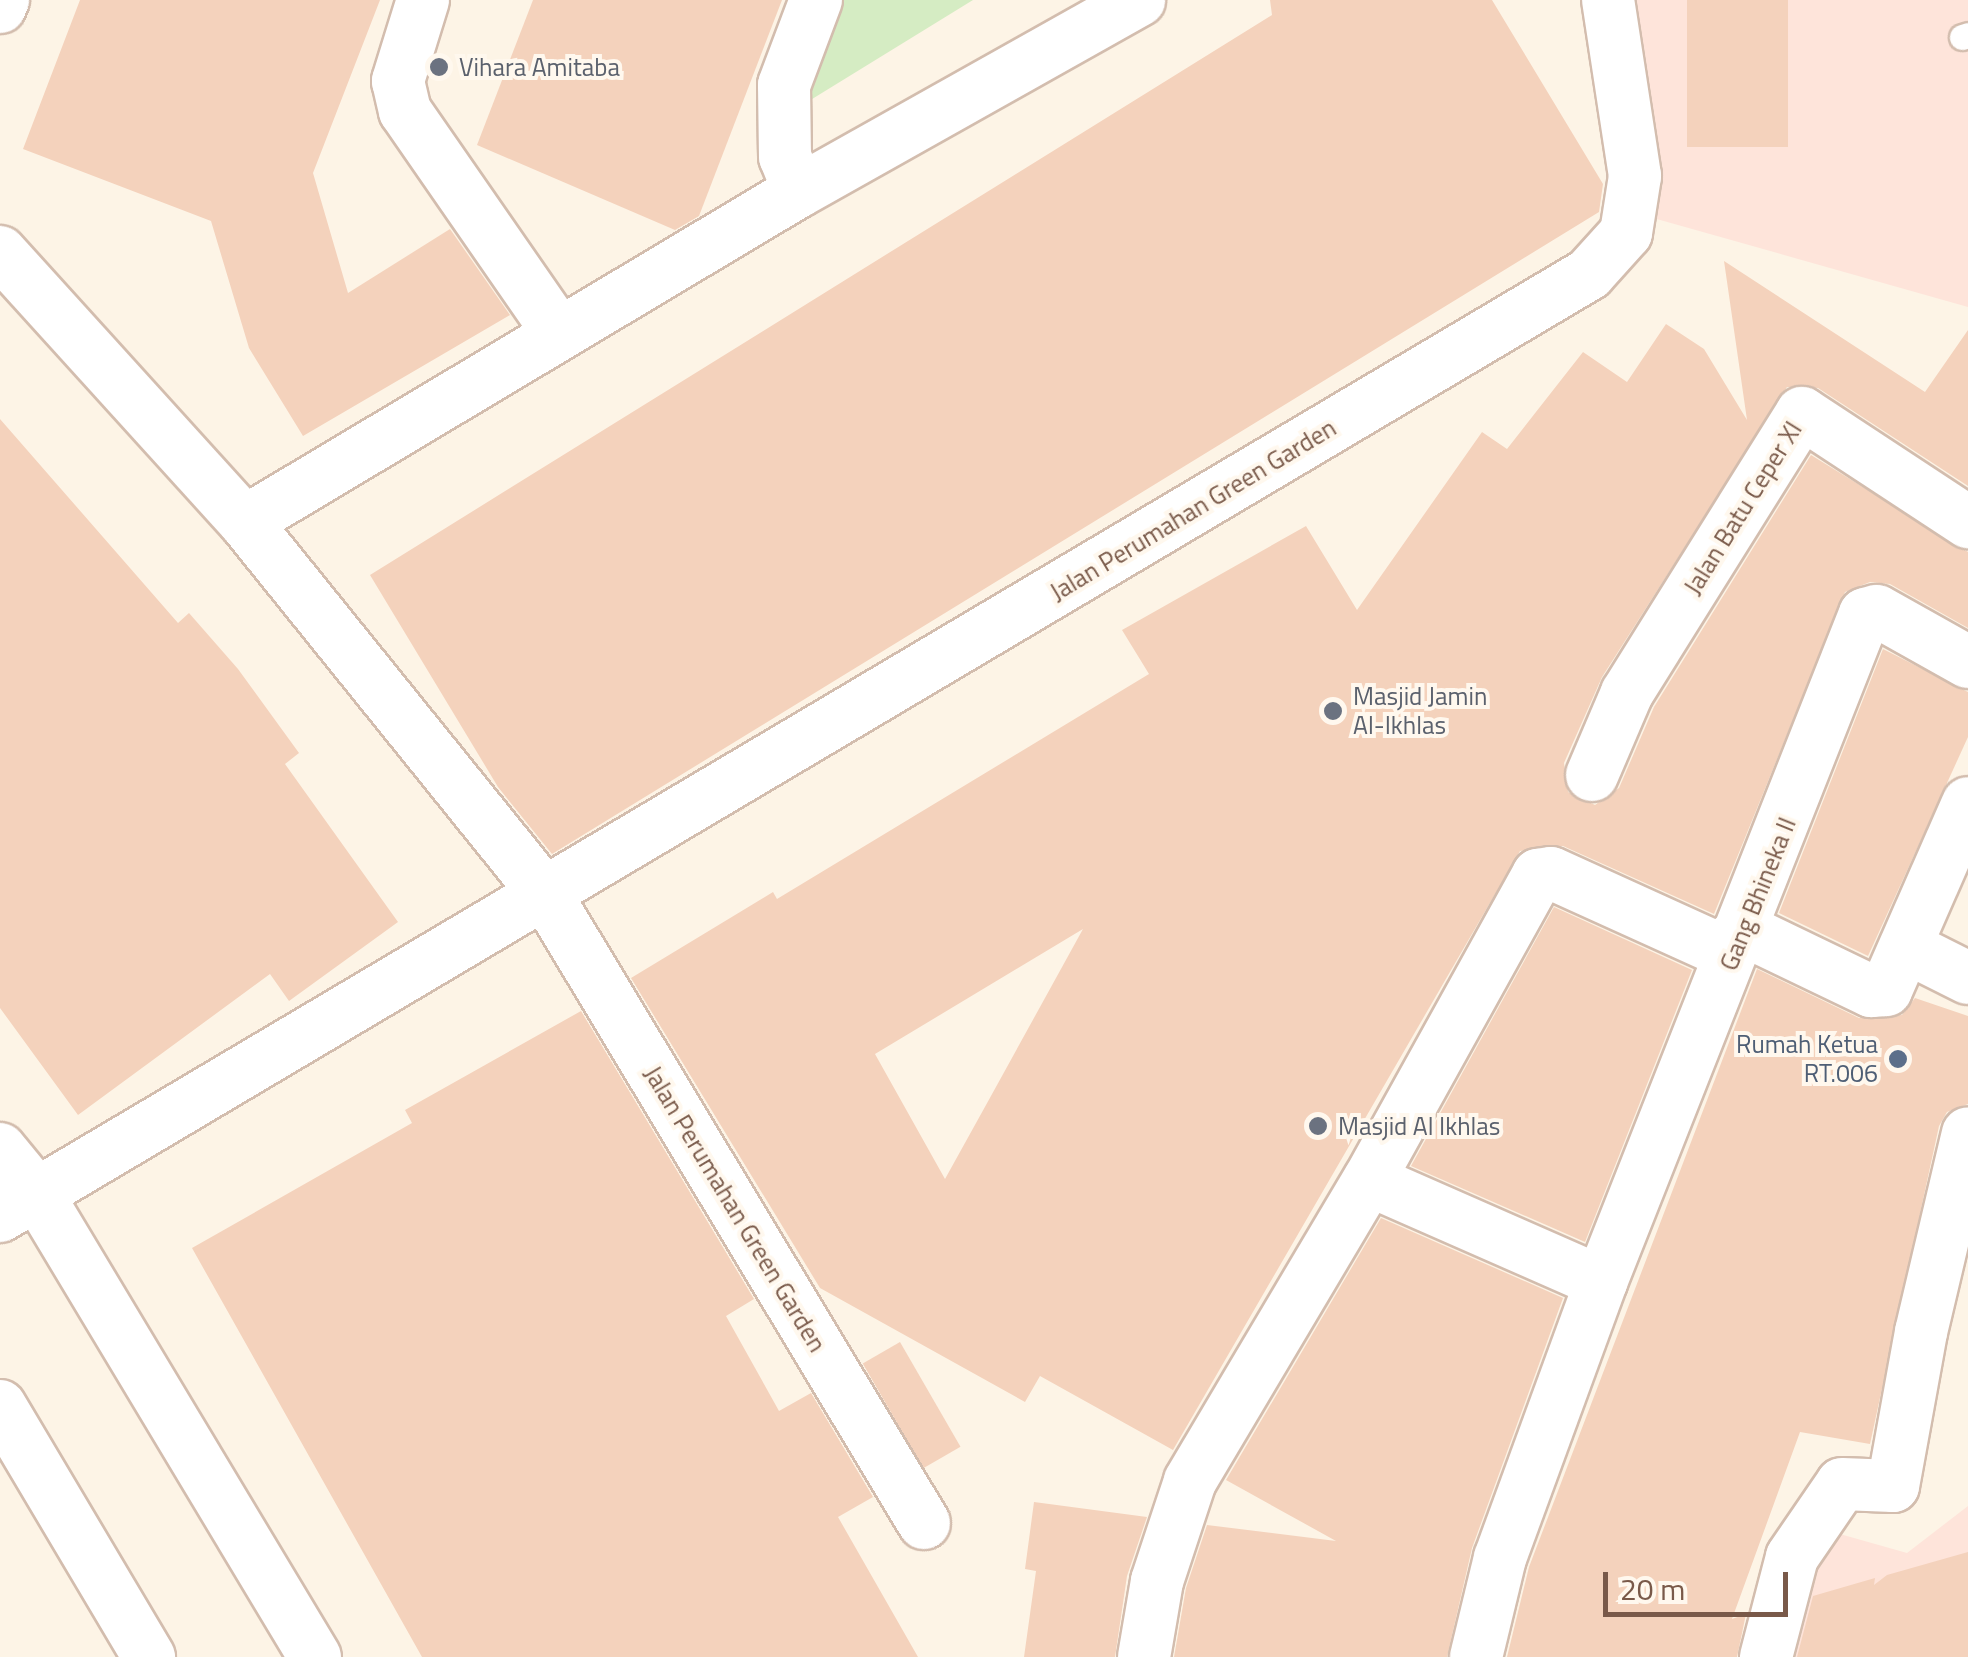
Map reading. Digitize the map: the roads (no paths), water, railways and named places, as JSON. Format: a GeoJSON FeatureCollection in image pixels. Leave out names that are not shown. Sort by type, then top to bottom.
{"type":"FeatureCollection","features":[{"type":"Feature","properties":{"kind":"street"},"geometry":{"type":"LineString","coordinates":[[423,0],[398,81],[405,111],[558,332]]}},
{"type":"Feature","properties":{"kind":"street"},"geometry":{"type":"LineString","coordinates":[[799,191],[785,157],[784,85],[816,0]]}},
{"type":"Feature","properties":{"kind":"street"},"geometry":{"type":"LineString","coordinates":[[245,522],[799,191],[1138,0]]}},
{"type":"Feature","properties":{"kind":"street","name":"Jalan Perumahan Green Garden"},"geometry":{"type":"LineString","coordinates":[[19,1205],[1589,274],[1626,233],[1635,176],[1608,0]]}},
{"type":"Feature","properties":{"kind":"street","name":"Jalan Perumahan Green Garden"},"geometry":{"type":"LineString","coordinates":[[0,252],[245,522],[546,895],[924,1523]]}},
{"type":"Feature","properties":{"kind":"street","name":"Jalan Batu Ceper XI"},"geometry":{"type":"LineString","coordinates":[[1592,775],[1627,693],[1802,413],[1968,522]]}},
{"type":"Feature","properties":{"kind":"street","name":"Gang Bhineka II"},"geometry":{"type":"LineString","coordinates":[[1476,1657],[1500,1558],[1601,1282],[1744,930],[1865,614],[1877,611],[1968,662]]}},
{"type":"Feature","properties":{"kind":"street"},"geometry":{"type":"LineString","coordinates":[[1144,1657],[1157,1581],[1190,1481],[1368,1180],[1538,875],[1551,873],[1712,946],[1720,948],[1744,930],[1871,990],[1896,968],[1968,803]]}},
{"type":"Feature","properties":{"kind":"street"},"geometry":{"type":"LineString","coordinates":[[1896,968],[1968,978]]}},
{"type":"Feature","properties":{"kind":"street"},"geometry":{"type":"LineString","coordinates":[[1766,1657],[1792,1558],[1842,1484],[1893,1486],[1920,1332],[1968,1133]]}},
{"type":"Feature","properties":{"kind":"street"},"geometry":{"type":"LineString","coordinates":[[0,1150],[19,1205],[315,1657]]}},
{"type":"Feature","properties":{"kind":"street"},"geometry":{"type":"LineString","coordinates":[[1368,1180],[1601,1282]]}},
{"type":"Feature","properties":{"kind":"street"},"geometry":{"type":"LineString","coordinates":[[0,1406],[148,1657]]}},
{"type":"Feature","properties":{"kind":"place","name":"Vihara Amitaba"},"geometry":{"type":"Point","coordinates":[439,67]}},
{"type":"Feature","properties":{"kind":"place","name":"Masjid Jamin Al-Ikhlas"},"geometry":{"type":"Point","coordinates":[1333,711]}},
{"type":"Feature","properties":{"kind":"place","name":"Rumah Ketua RT.006"},"geometry":{"type":"Point","coordinates":[1898,1059]}},
{"type":"Feature","properties":{"kind":"place","name":"Masjid Al Ikhlas"},"geometry":{"type":"Point","coordinates":[1318,1126]}}]}
